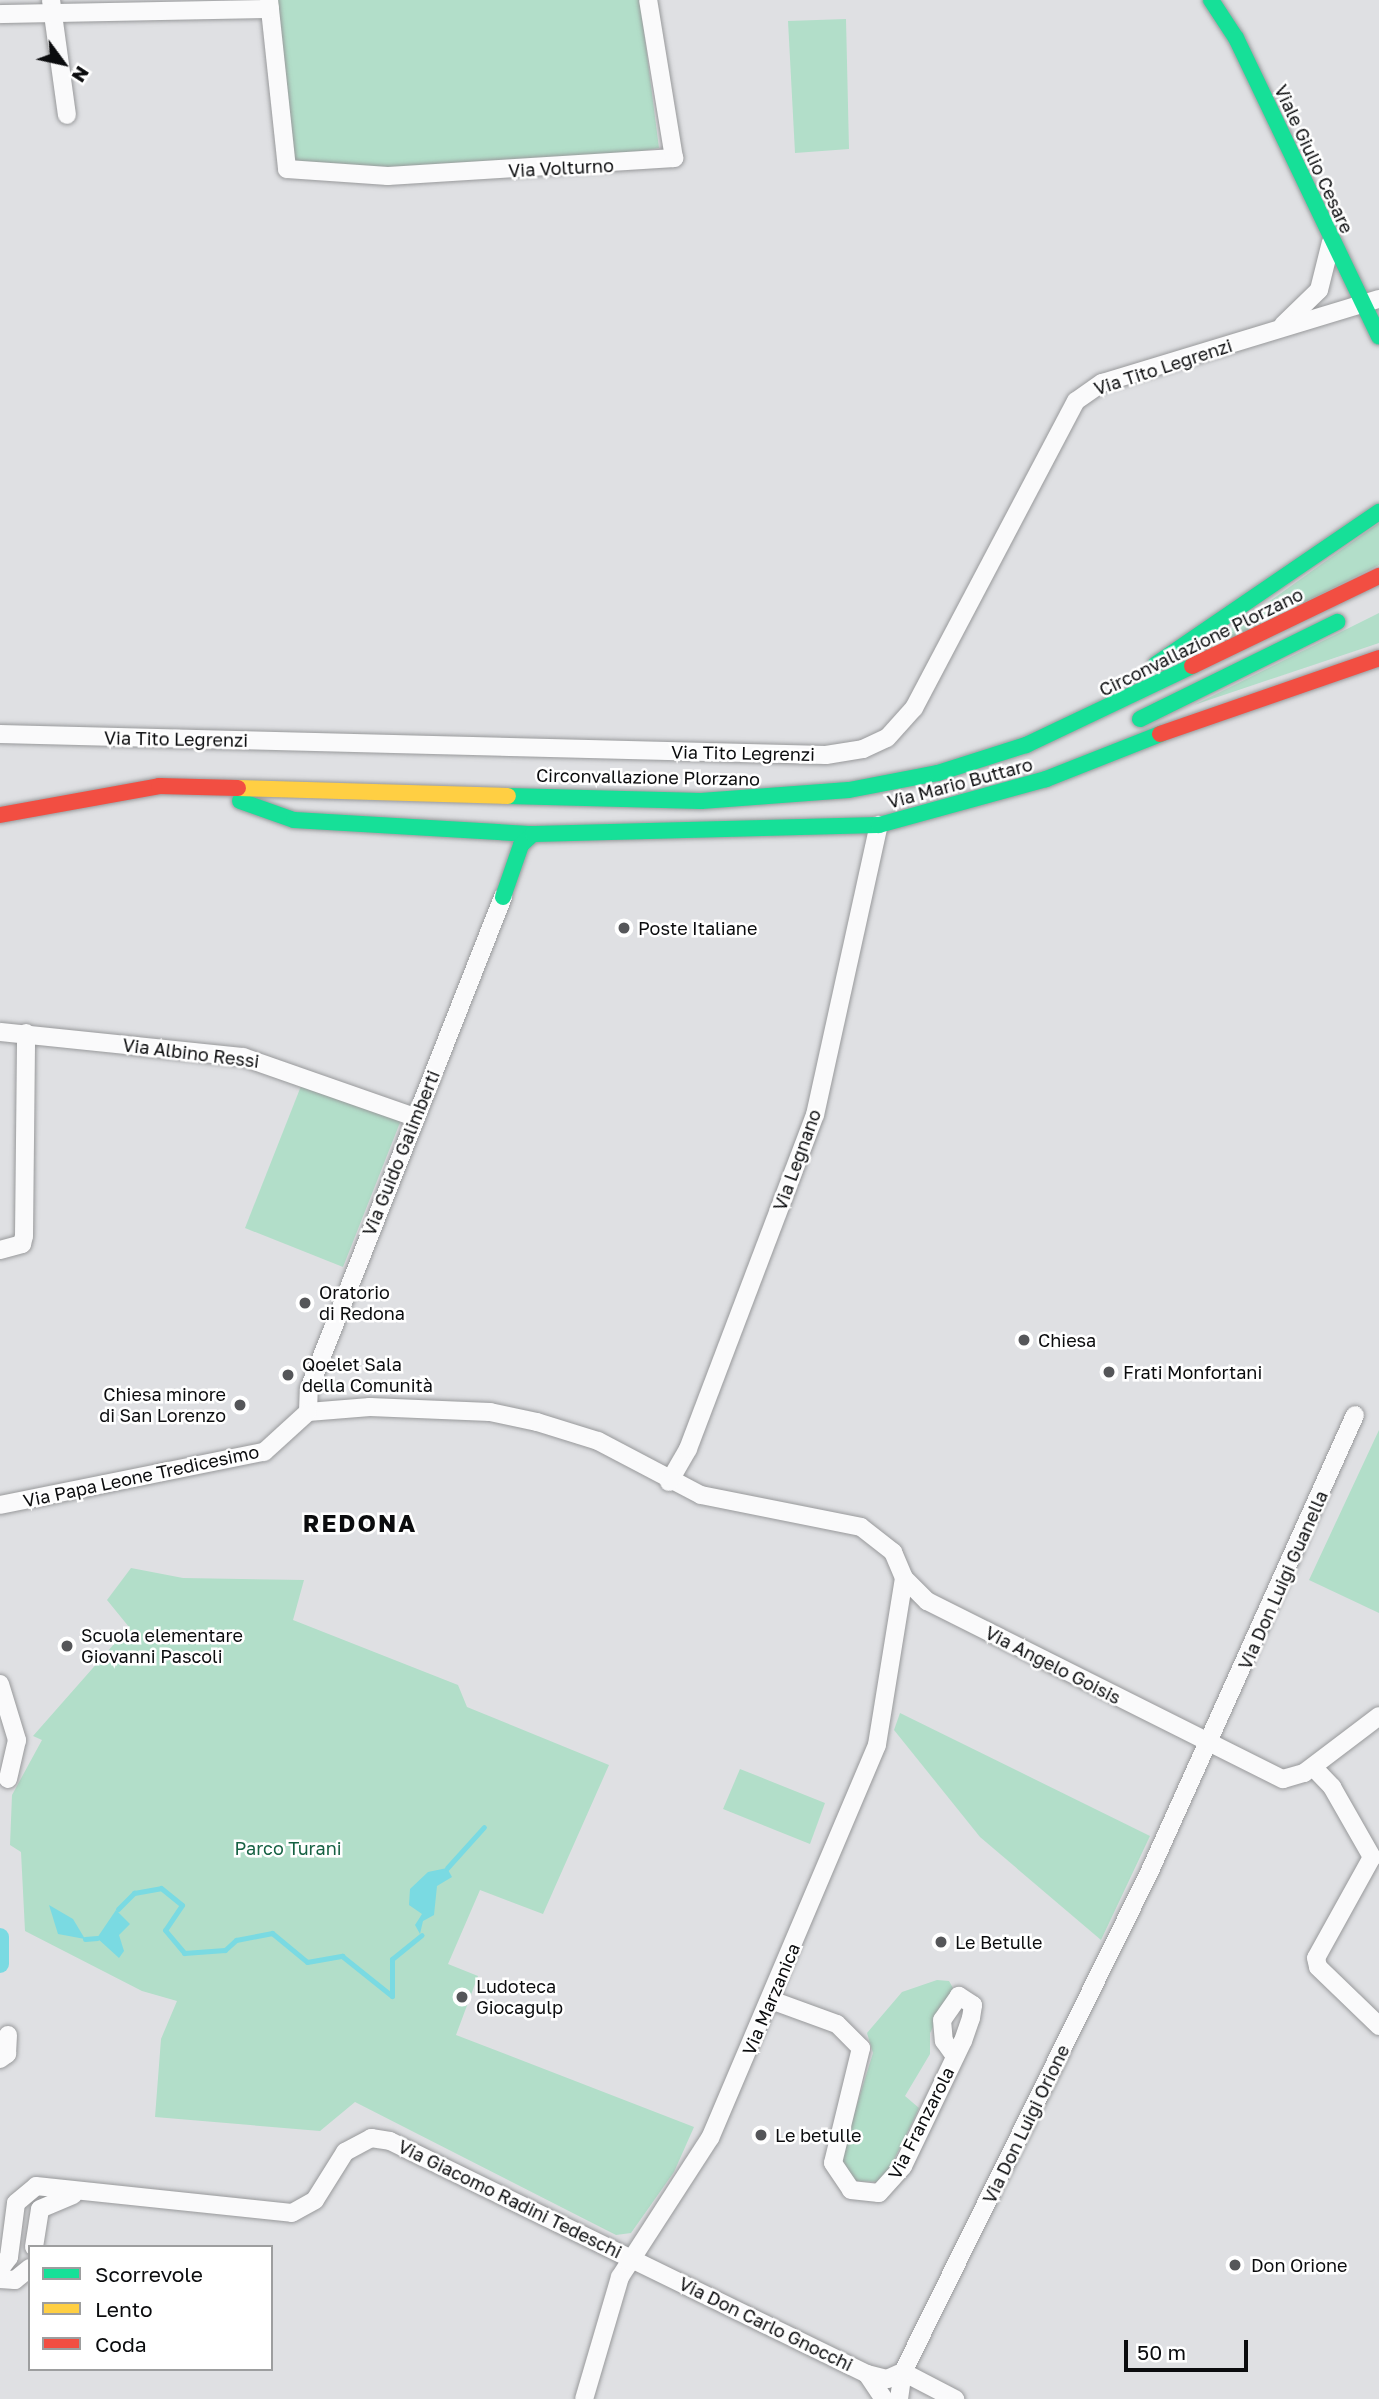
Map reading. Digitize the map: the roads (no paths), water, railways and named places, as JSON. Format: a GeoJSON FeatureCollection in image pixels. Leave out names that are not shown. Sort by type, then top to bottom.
{"type":"FeatureCollection","features":[{"type":"Feature","properties":{"kind":"main road","name":"Viale Giulio Cesare"},"geometry":{"type":"LineString","coordinates":[[1211,0],[1236,38],[1331,240],[1371,303],[1379,337]]}},
{"type":"Feature","properties":{"kind":"main road"},"geometry":{"type":"LineString","coordinates":[[611,796],[647,787],[846,775],[973,748],[1167,658],[1379,512]]}},
{"type":"Feature","properties":{"kind":"main road","name":"Circonvallazione Plorzano"},"geometry":{"type":"LineString","coordinates":[[0,815],[115,789],[172,786],[779,798],[898,782],[982,761],[1130,699],[1379,576]]}},
{"type":"Feature","properties":{"kind":"main road"},"geometry":{"type":"LineString","coordinates":[[1126,725],[1354,614]]}},
{"type":"Feature","properties":{"kind":"main road","name":"Via Mario Buttaro"},"geometry":{"type":"LineString","coordinates":[[434,827],[533,834],[879,825],[1046,779],[1255,696],[1378,658]]}},
{"type":"Feature","properties":{"kind":"main road","name":"Circonvallazione Plorzano"},"geometry":{"type":"LineString","coordinates":[[0,828],[115,803],[240,801],[786,814],[932,792],[1036,761]]}},
{"type":"Feature","properties":{"kind":"main road"},"geometry":{"type":"LineString","coordinates":[[240,801],[294,820],[434,827],[478,836],[497,853],[503,897]]}},
{"type":"Feature","properties":{"kind":"main road"},"geometry":{"type":"LineString","coordinates":[[503,897],[521,845],[533,834]]}},
{"type":"Feature","properties":{"kind":"street","name":"Via Volturno"},"geometry":{"type":"LineString","coordinates":[[269,4],[287,169],[388,176],[674,158],[648,0]]}},
{"type":"Feature","properties":{"kind":"street"},"geometry":{"type":"LineString","coordinates":[[0,14],[52,6],[269,4]]}},
{"type":"Feature","properties":{"kind":"street"},"geometry":{"type":"LineString","coordinates":[[52,6],[67,115]]}},
{"type":"Feature","properties":{"kind":"street","name":"Via Tito Legrenzi"},"geometry":{"type":"LineString","coordinates":[[1271,332],[1297,315],[1319,290],[1332,260],[1331,240]]}},
{"type":"Feature","properties":{"kind":"street","name":"Via Tito Legrenzi"},"geometry":{"type":"LineString","coordinates":[[0,734],[800,755],[863,749],[887,738],[914,708],[1076,401],[1102,383],[1371,303]]}},
{"type":"Feature","properties":{"kind":"street","name":"Via Legnano"},"geometry":{"type":"LineString","coordinates":[[670,1482],[688,1449],[815,1115],[879,825]]}},
{"type":"Feature","properties":{"kind":"street","name":"Via Guido Galimberti"},"geometry":{"type":"LineString","coordinates":[[308,1412],[309,1389],[503,897]]}},
{"type":"Feature","properties":{"kind":"street","name":"Via Albino Ressi"},"geometry":{"type":"LineString","coordinates":[[0,1031],[243,1057],[414,1117]]}},
{"type":"Feature","properties":{"kind":"street"},"geometry":{"type":"LineString","coordinates":[[0,1250],[22,1244],[24,1236],[26,1033]]}},
{"type":"Feature","properties":{"kind":"street","name":"Via Angelo Goisis"},"geometry":{"type":"LineString","coordinates":[[308,1412],[370,1407],[506,1416],[598,1441],[670,1482],[701,1495],[860,1527],[893,1552],[904,1578],[927,1601],[1283,1779],[1313,1766],[1379,1716]]}},
{"type":"Feature","properties":{"kind":"street","name":"Via Papa Leone Tredicesimo"},"geometry":{"type":"LineString","coordinates":[[0,1505],[264,1452],[308,1412]]}},
{"type":"Feature","properties":{"kind":"street","name":"Via Don Luigi Guanella"},"geometry":{"type":"LineString","coordinates":[[1210,1744],[1355,1415]]}},
{"type":"Feature","properties":{"kind":"street","name":"Via Marzanica"},"geometry":{"type":"LineString","coordinates":[[584,2399],[601,2327],[629,2257],[699,2160],[771,2000],[877,1745],[904,1578]]}},
{"type":"Feature","properties":{"kind":"street"},"geometry":{"type":"LineString","coordinates":[[0,1684],[17,1740],[8,1779]]}},
{"type":"Feature","properties":{"kind":"street","name":"Via Don Luigi Orione"},"geometry":{"type":"LineString","coordinates":[[899,2399],[903,2372],[1210,1744]]}},
{"type":"Feature","properties":{"kind":"street"},"geometry":{"type":"LineString","coordinates":[[1313,1766],[1332,1787],[1372,1857],[1316,1958],[1318,1967],[1379,2026]]}},
{"type":"Feature","properties":{"kind":"street","name":"Via Franzarola"},"geometry":{"type":"LineString","coordinates":[[771,2000],[837,2024],[861,2048],[833,2163],[850,2190],[879,2193],[890,2185],[955,2056]]}},
{"type":"Feature","properties":{"kind":"street"},"geometry":{"type":"LineString","coordinates":[[0,2059],[7,2054],[8,2035]]}},
{"type":"Feature","properties":{"kind":"street","name":"Via Giacomo Radini Tedeschi"},"geometry":{"type":"LineString","coordinates":[[80,2194],[292,2214],[315,2200],[345,2152],[371,2138],[390,2141],[629,2257]]}},
{"type":"Feature","properties":{"kind":"street"},"geometry":{"type":"LineString","coordinates":[[0,2269],[9,2257],[21,2195],[36,2186],[80,2194]]}},
{"type":"Feature","properties":{"kind":"street"},"geometry":{"type":"LineString","coordinates":[[34,2245],[44,2204],[80,2194]]}},
{"type":"Feature","properties":{"kind":"street","name":"Via Don Carlo Gnocchi"},"geometry":{"type":"LineString","coordinates":[[629,2257],[867,2374],[887,2379],[903,2372]]}},
{"type":"Feature","properties":{"kind":"street"},"geometry":{"type":"LineString","coordinates":[[0,2279],[15,2280],[28,2270]]}},
{"type":"Feature","properties":{"kind":"street"},"geometry":{"type":"LineString","coordinates":[[903,2372],[955,2399]]}},
{"type":"Feature","properties":{"kind":"street"},"geometry":{"type":"LineString","coordinates":[[867,2374],[884,2399]]}},
{"type":"Feature","properties":{"kind":"water"},"geometry":{"type":"Polygon","coordinates":[[[447,1868],[452,1877],[437,1886],[434,1915],[423,1921],[420,1934],[415,1925],[422,1914],[409,1905],[410,1889],[428,1872],[447,1868]]]}},
{"type":"Feature","properties":{"kind":"water"},"geometry":{"type":"Polygon","coordinates":[[[49,1905],[73,1919],[85,1939],[58,1934],[49,1905]]]}},
{"type":"Feature","properties":{"kind":"water"},"geometry":{"type":"Polygon","coordinates":[[[116,1910],[130,1924],[119,1935],[124,1951],[119,1958],[97,1938],[116,1910]]]}},
{"type":"Feature","properties":{"kind":"waterway"},"geometry":{"type":"LineString","coordinates":[[447,1868],[484,1827]]}},
{"type":"Feature","properties":{"kind":"waterway"},"geometry":{"type":"LineString","coordinates":[[118,1909],[134,1893],[161,1888],[182,1905],[165,1930],[184,1953],[225,1950],[236,1940],[272,1933],[307,1962],[342,1956],[392,1996],[392,1959],[422,1935]]}},
{"type":"Feature","properties":{"kind":"waterway"},"geometry":{"type":"LineString","coordinates":[[0,1937],[0,1964]]}},
{"type":"Feature","properties":{"kind":"waterway"},"geometry":{"type":"LineString","coordinates":[[85,1939],[97,1938]]}},
{"type":"Feature","properties":{"kind":"place","name":"Poste Italiane"},"geometry":{"type":"Point","coordinates":[624,928]}},
{"type":"Feature","properties":{"kind":"place","name":"Oratorio di Redona"},"geometry":{"type":"Point","coordinates":[305,1303]}},
{"type":"Feature","properties":{"kind":"place","name":"Chiesa"},"geometry":{"type":"Point","coordinates":[1024,1340]}},
{"type":"Feature","properties":{"kind":"place","name":"Frati Monfortani"},"geometry":{"type":"Point","coordinates":[1109,1372]}},
{"type":"Feature","properties":{"kind":"place","name":"Qoelet Sala della Comunità"},"geometry":{"type":"Point","coordinates":[288,1375]}},
{"type":"Feature","properties":{"kind":"place","name":"Chiesa minore di San Lorenzo"},"geometry":{"type":"Point","coordinates":[240,1405]}},
{"type":"Feature","properties":{"kind":"place","name":"Scuola elementare Giovanni Pascoli"},"geometry":{"type":"Point","coordinates":[67,1646]}},
{"type":"Feature","properties":{"kind":"place","name":"Le Betulle"},"geometry":{"type":"Point","coordinates":[941,1942]}},
{"type":"Feature","properties":{"kind":"place","name":"Ludoteca Giocagulp"},"geometry":{"type":"Point","coordinates":[462,1997]}},
{"type":"Feature","properties":{"kind":"place","name":"Le betulle"},"geometry":{"type":"Point","coordinates":[761,2135]}},
{"type":"Feature","properties":{"kind":"place","name":"Don Orione"},"geometry":{"type":"Point","coordinates":[1235,2265]}},
{"type":"Feature","properties":{"kind":"district","name":"REDONA"},"geometry":{"type":"Point","coordinates":[360,1523]}},
{"type":"Feature","properties":{"kind":"park label","name":"Parco Turani"},"geometry":{"type":"Point","coordinates":[288,1848]}}]}
